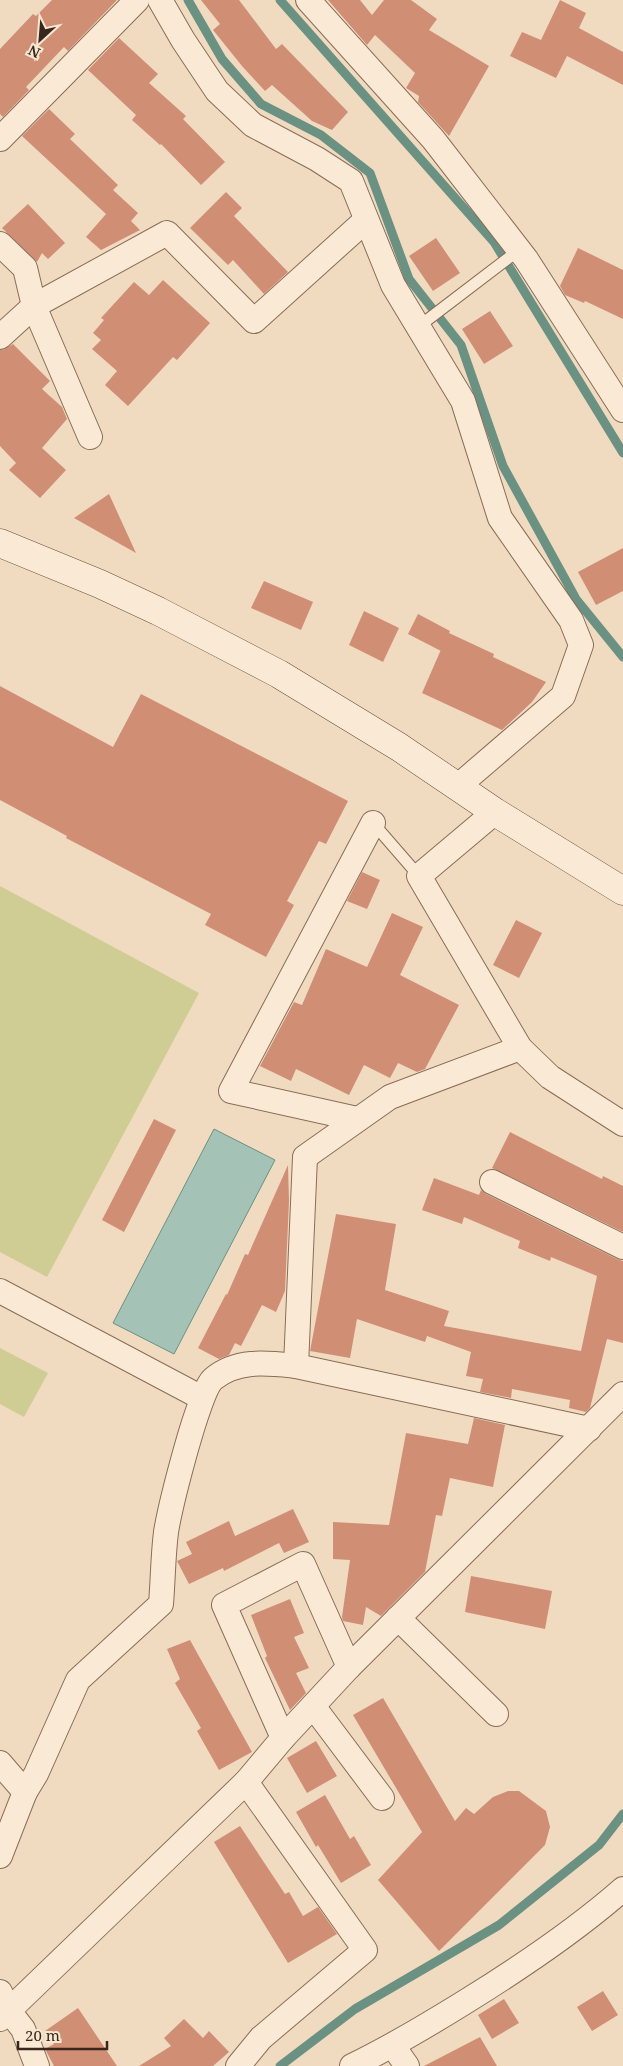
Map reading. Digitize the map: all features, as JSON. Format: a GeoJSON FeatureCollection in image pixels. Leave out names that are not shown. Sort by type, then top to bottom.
{"type":"FeatureCollection","features":[{"type":"Feature","properties":{"kind":"street"},"geometry":{"type":"LineString","coordinates":[[0,140],[137,0]]}},
{"type":"Feature","properties":{"kind":"street"},"geometry":{"type":"LineString","coordinates":[[160,0],[183,40],[217,91],[253,125],[316,159],[351,181],[394,285],[462,401],[500,518],[571,620],[581,645],[563,696],[457,787]]}},
{"type":"Feature","properties":{"kind":"street"},"geometry":{"type":"LineString","coordinates":[[308,0],[432,139],[519,250],[623,410]]}},
{"type":"Feature","properties":{"kind":"street"},"geometry":{"type":"LineString","coordinates":[[0,337],[34,306],[167,233],[254,321],[366,220]]}},
{"type":"Feature","properties":{"kind":"street"},"geometry":{"type":"LineString","coordinates":[[0,244],[25,268],[34,306],[90,437]]}},
{"type":"Feature","properties":{"kind":"street"},"geometry":{"type":"LineString","coordinates":[[0,543],[100,584],[158,611],[279,674],[398,747],[495,812],[623,891]]}},
{"type":"Feature","properties":{"kind":"street"},"geometry":{"type":"LineString","coordinates":[[495,812],[419,876],[520,1048],[550,1076],[623,1124]]}},
{"type":"Feature","properties":{"kind":"street"},"geometry":{"type":"LineString","coordinates":[[357,1119],[231,1091],[373,823]]}},
{"type":"Feature","properties":{"kind":"street"},"geometry":{"type":"LineString","coordinates":[[296,1366],[305,1157],[390,1097],[520,1048]]}},
{"type":"Feature","properties":{"kind":"street"},"geometry":{"type":"LineString","coordinates":[[492,1182],[623,1247]]}},
{"type":"Feature","properties":{"kind":"street"},"geometry":{"type":"LineString","coordinates":[[0,1291],[202,1398]]}},
{"type":"Feature","properties":{"kind":"street"},"geometry":{"type":"LineString","coordinates":[[0,1856],[25,1792],[36,1774],[78,1680],[161,1604],[166,1532],[181,1470],[202,1398],[211,1380],[233,1366],[262,1362],[296,1366],[589,1429]]}},
{"type":"Feature","properties":{"kind":"street"},"geometry":{"type":"LineString","coordinates":[[37,2066],[23,2029],[3,2007],[246,1782],[283,1738],[349,1666],[623,1394]]}},
{"type":"Feature","properties":{"kind":"street"},"geometry":{"type":"LineString","coordinates":[[283,1738],[224,1606],[303,1564],[349,1666]]}},
{"type":"Feature","properties":{"kind":"street"},"geometry":{"type":"LineString","coordinates":[[398,1618],[496,1714]]}},
{"type":"Feature","properties":{"kind":"street"},"geometry":{"type":"LineString","coordinates":[[313,1706],[382,1798]]}},
{"type":"Feature","properties":{"kind":"street"},"geometry":{"type":"LineString","coordinates":[[0,1763],[25,1792]]}},
{"type":"Feature","properties":{"kind":"street"},"geometry":{"type":"LineString","coordinates":[[238,2066],[261,2038],[365,1950],[246,1782]]}},
{"type":"Feature","properties":{"kind":"street"},"geometry":{"type":"LineString","coordinates":[[352,2066],[393,2046],[517,1970],[590,1918],[623,1889]]}},
{"type":"Feature","properties":{"kind":"street"},"geometry":{"type":"LineString","coordinates":[[393,2046],[407,2066]]}},
{"type":"Feature","properties":{"kind":"lane"},"geometry":{"type":"LineString","coordinates":[[418,327],[519,250]]}},
{"type":"Feature","properties":{"kind":"lane"},"geometry":{"type":"LineString","coordinates":[[373,823],[419,876]]}},
{"type":"Feature","properties":{"kind":"shaded area"},"geometry":{"type":"Polygon","coordinates":[[[0,886],[199,993],[47,1277],[0,1252],[0,886]]]}},
{"type":"Feature","properties":{"kind":"shaded area"},"geometry":{"type":"Polygon","coordinates":[[[214,1129],[275,1160],[174,1354],[113,1323],[214,1129]]]}},
{"type":"Feature","properties":{"kind":"shaded area"},"geometry":{"type":"Polygon","coordinates":[[[0,1348],[48,1373],[24,1417],[0,1404],[0,1348]]]}},
{"type":"Feature","properties":{"kind":"building"},"geometry":{"type":"Polygon","coordinates":[[[52,0],[117,0],[68,51],[64,47],[26,87],[29,90],[3,117],[0,114],[0,49],[33,14],[36,16],[52,0]]]}},
{"type":"Feature","properties":{"kind":"building"},"geometry":{"type":"Polygon","coordinates":[[[201,0],[239,0],[276,49],[282,44],[348,112],[332,130],[312,121],[272,85],[265,91],[213,30],[220,24],[201,0]]]}},
{"type":"Feature","properties":{"kind":"building"},"geometry":{"type":"Polygon","coordinates":[[[328,0],[360,0],[372,15],[384,0],[411,0],[437,19],[429,30],[489,66],[449,136],[418,102],[419,96],[406,88],[415,73],[375,35],[367,45],[328,0]]]}},
{"type":"Feature","properties":{"kind":"building"},"geometry":{"type":"Polygon","coordinates":[[[560,0],[586,13],[579,28],[623,52],[623,85],[567,56],[556,78],[510,56],[522,32],[541,40],[560,0]]]}},
{"type":"Feature","properties":{"kind":"building"},"geometry":{"type":"Polygon","coordinates":[[[119,38],[158,74],[149,83],[186,116],[183,119],[225,162],[201,185],[161,144],[132,120],[136,115],[88,70],[119,38]]]}},
{"type":"Feature","properties":{"kind":"building"},"geometry":{"type":"Polygon","coordinates":[[[49,109],[75,134],[70,139],[118,185],[113,190],[138,213],[131,221],[140,230],[101,250],[86,237],[106,214],[22,136],[49,109]]]}},
{"type":"Feature","properties":{"kind":"building"},"geometry":{"type":"Polygon","coordinates":[[[226,192],[242,208],[234,216],[288,272],[264,294],[233,260],[228,265],[190,228],[226,192]]]}},
{"type":"Feature","properties":{"kind":"building"},"geometry":{"type":"Polygon","coordinates":[[[28,204],[65,243],[48,259],[42,253],[37,262],[2,228],[28,204]]]}},
{"type":"Feature","properties":{"kind":"building"},"geometry":{"type":"Polygon","coordinates":[[[436,238],[460,273],[433,291],[409,256],[436,238]]]}},
{"type":"Feature","properties":{"kind":"building"},"geometry":{"type":"Polygon","coordinates":[[[578,248],[623,270],[623,319],[585,301],[584,303],[565,295],[560,286],[578,248]]]}},
{"type":"Feature","properties":{"kind":"building"},"geometry":{"type":"Polygon","coordinates":[[[163,280],[210,323],[177,360],[173,357],[128,406],[105,385],[117,371],[92,349],[101,340],[93,333],[104,320],[101,318],[134,282],[149,295],[163,280]]]}},
{"type":"Feature","properties":{"kind":"building"},"geometry":{"type":"Polygon","coordinates":[[[490,311],[513,346],[484,364],[462,329],[490,311]]]}},
{"type":"Feature","properties":{"kind":"building"},"geometry":{"type":"Polygon","coordinates":[[[13,344],[50,381],[42,389],[62,407],[67,419],[42,448],[66,470],[40,498],[9,470],[16,463],[0,446],[0,350],[13,344]]]}},
{"type":"Feature","properties":{"kind":"building"},"geometry":{"type":"Polygon","coordinates":[[[109,494],[136,553],[74,518],[109,494]]]}},
{"type":"Feature","properties":{"kind":"building"},"geometry":{"type":"Polygon","coordinates":[[[623,548],[623,591],[596,605],[578,572],[623,548]]]}},
{"type":"Feature","properties":{"kind":"building"},"geometry":{"type":"Polygon","coordinates":[[[264,581],[313,602],[301,630],[251,608],[264,581]]]}},
{"type":"Feature","properties":{"kind":"building"},"geometry":{"type":"Polygon","coordinates":[[[364,611],[399,628],[383,662],[349,645],[364,611]]]}},
{"type":"Feature","properties":{"kind":"building"},"geometry":{"type":"Polygon","coordinates":[[[418,614],[450,631],[449,633],[494,654],[493,657],[546,682],[532,702],[502,730],[422,693],[440,651],[408,634],[418,614]]]}},
{"type":"Feature","properties":{"kind":"building"},"geometry":{"type":"Polygon","coordinates":[[[0,686],[113,747],[141,694],[348,801],[326,844],[319,841],[287,901],[294,905],[266,957],[205,925],[211,914],[66,838],[67,836],[0,800],[0,686]]]}},
{"type":"Feature","properties":{"kind":"building"},"geometry":{"type":"Polygon","coordinates":[[[362,872],[380,880],[367,909],[347,901],[362,872]]]}},
{"type":"Feature","properties":{"kind":"building"},"geometry":{"type":"Polygon","coordinates":[[[392,913],[423,927],[400,975],[459,1005],[425,1069],[417,1072],[398,1063],[390,1078],[364,1065],[349,1095],[296,1069],[291,1081],[260,1066],[294,1002],[302,1005],[326,949],[367,967],[392,913]]]}},
{"type":"Feature","properties":{"kind":"building"},"geometry":{"type":"Polygon","coordinates":[[[516,920],[542,933],[519,978],[493,965],[516,920]]]}},
{"type":"Feature","properties":{"kind":"building"},"geometry":{"type":"Polygon","coordinates":[[[154,1119],[176,1130],[124,1232],[102,1220],[154,1119]]]}},
{"type":"Feature","properties":{"kind":"building"},"geometry":{"type":"Polygon","coordinates":[[[510,1132],[602,1179],[603,1176],[623,1186],[623,1232],[492,1168],[510,1132]]]}},
{"type":"Feature","properties":{"kind":"building"},"geometry":{"type":"Polygon","coordinates":[[[288,1165],[289,1201],[285,1291],[276,1312],[262,1305],[241,1346],[235,1343],[229,1355],[219,1359],[198,1348],[227,1295],[245,1254],[248,1255],[288,1165]]]}},
{"type":"Feature","properties":{"kind":"building"},"geometry":{"type":"Polygon","coordinates":[[[434,1178],[479,1195],[481,1190],[623,1261],[623,1343],[607,1339],[590,1408],[586,1412],[569,1408],[570,1400],[512,1389],[511,1398],[480,1392],[483,1379],[466,1376],[471,1352],[427,1336],[425,1342],[357,1319],[350,1358],[310,1351],[336,1214],[396,1224],[385,1290],[449,1311],[444,1326],[581,1351],[597,1276],[551,1257],[550,1261],[518,1248],[520,1241],[464,1217],[462,1224],[422,1210],[434,1178]]]}},
{"type":"Feature","properties":{"kind":"building"},"geometry":{"type":"Polygon","coordinates":[[[474,1418],[505,1425],[493,1487],[450,1478],[442,1516],[436,1515],[425,1572],[381,1616],[366,1607],[363,1625],[343,1621],[350,1560],[333,1559],[333,1522],[389,1525],[406,1433],[468,1444],[474,1418]]]}},
{"type":"Feature","properties":{"kind":"building"},"geometry":{"type":"Polygon","coordinates":[[[293,1509],[309,1542],[284,1553],[279,1543],[224,1571],[223,1568],[189,1584],[177,1561],[192,1554],[186,1542],[229,1521],[235,1536],[293,1509]]]}},
{"type":"Feature","properties":{"kind":"building"},"geometry":{"type":"Polygon","coordinates":[[[471,1576],[552,1591],[545,1629],[465,1612],[471,1576]]]}},
{"type":"Feature","properties":{"kind":"building"},"geometry":{"type":"Polygon","coordinates":[[[290,1599],[304,1633],[294,1637],[309,1668],[296,1673],[306,1693],[290,1710],[265,1658],[267,1656],[251,1615],[290,1599]]]}},
{"type":"Feature","properties":{"kind":"building"},"geometry":{"type":"Polygon","coordinates":[[[190,1640],[252,1752],[219,1770],[197,1731],[201,1728],[175,1683],[180,1679],[167,1649],[190,1640]]]}},
{"type":"Feature","properties":{"kind":"building"},"geometry":{"type":"Polygon","coordinates":[[[383,1698],[455,1821],[466,1808],[474,1814],[493,1797],[508,1791],[519,1791],[546,1811],[550,1827],[545,1845],[439,1951],[378,1880],[422,1832],[353,1715],[383,1698]]]}},
{"type":"Feature","properties":{"kind":"building"},"geometry":{"type":"Polygon","coordinates":[[[316,1741],[337,1776],[307,1793],[287,1758],[316,1741]]]}},
{"type":"Feature","properties":{"kind":"building"},"geometry":{"type":"Polygon","coordinates":[[[325,1795],[350,1839],[354,1836],[371,1865],[341,1883],[318,1845],[316,1847],[296,1812],[325,1795]]]}},
{"type":"Feature","properties":{"kind":"building"},"geometry":{"type":"Polygon","coordinates":[[[240,1826],[285,1894],[289,1892],[303,1916],[318,1907],[337,1934],[288,1963],[214,1842],[240,1826]]]}},
{"type":"Feature","properties":{"kind":"building"},"geometry":{"type":"Polygon","coordinates":[[[603,1991],[618,2015],[592,2031],[577,2007],[603,1991]]]}},
{"type":"Feature","properties":{"kind":"building"},"geometry":{"type":"Polygon","coordinates":[[[504,1999],[519,2023],[492,2039],[478,2015],[504,1999]]]}},
{"type":"Feature","properties":{"kind":"building"},"geometry":{"type":"Polygon","coordinates":[[[78,2008],[117,2066],[54,2066],[45,2049],[54,2044],[45,2031],[78,2008]]]}},
{"type":"Feature","properties":{"kind":"building"},"geometry":{"type":"Polygon","coordinates":[[[184,2019],[203,2038],[209,2031],[229,2052],[213,2066],[139,2066],[171,2046],[164,2038],[184,2019]]]}},
{"type":"Feature","properties":{"kind":"building"},"geometry":{"type":"Polygon","coordinates":[[[480,2037],[497,2066],[424,2066],[480,2037]]]}},
{"type":"Feature","properties":{"kind":"waterway"},"geometry":{"type":"LineString","coordinates":[[188,0],[222,59],[261,104],[321,135],[370,173],[409,279],[461,345],[503,466],[576,599],[623,657]]}},
{"type":"Feature","properties":{"kind":"waterway"},"geometry":{"type":"LineString","coordinates":[[280,0],[494,242],[623,453]]}},
{"type":"Feature","properties":{"kind":"waterway"},"geometry":{"type":"LineString","coordinates":[[280,2066],[355,2009],[499,1925],[599,1845],[623,1814]]}}]}
